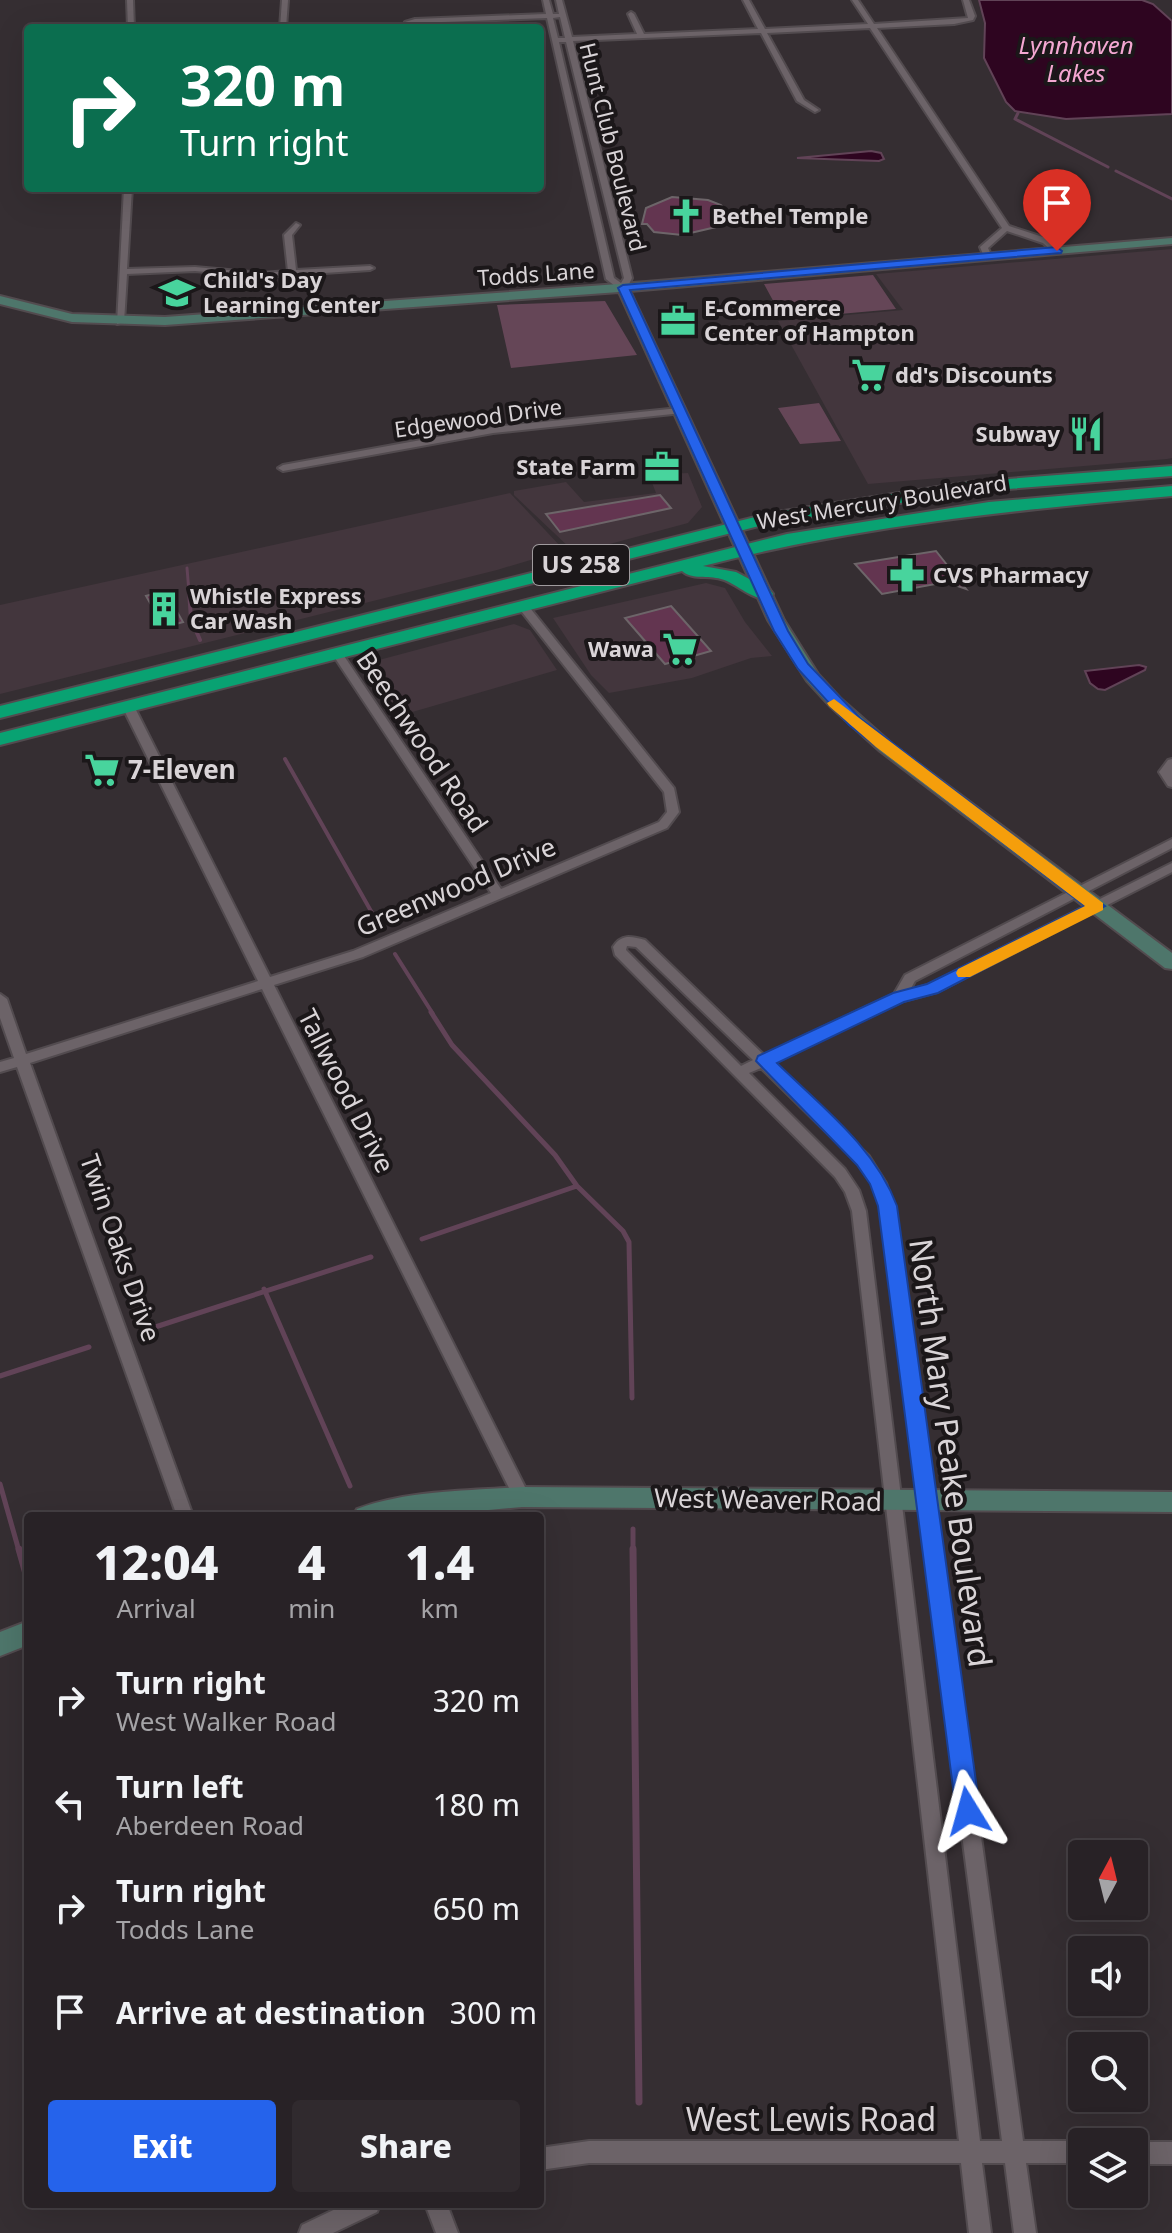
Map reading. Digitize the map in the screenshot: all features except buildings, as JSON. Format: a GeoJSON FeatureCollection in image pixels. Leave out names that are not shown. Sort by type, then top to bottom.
{"type":"FeatureCollection","features":[{"type":"Feature","properties":{"kind":"highway","name":"West Mercury Boulevard"},"geometry":{"type":"LineString","coordinates":[[0,712],[733,527],[839,505],[934,491],[1172,471]]}},
{"type":"Feature","properties":{"kind":"highway","name":"West Mercury Boulevard"},"geometry":{"type":"LineString","coordinates":[[0,739],[744,549],[850,527],[954,511],[1172,491]]}},
{"type":"Feature","properties":{"kind":"highway"},"geometry":{"type":"LineString","coordinates":[[649,573],[722,572],[743,580],[764,594]]}},
{"type":"Feature","properties":{"kind":"main road","name":"Todds Lane"},"geometry":{"type":"LineString","coordinates":[[0,300],[46,313],[120,322],[623,288],[1172,241]]}},
{"type":"Feature","properties":{"kind":"main road"},"geometry":{"type":"LineString","coordinates":[[623,288],[795,655],[835,703],[881,743],[1172,963]]}},
{"type":"Feature","properties":{"kind":"main road","name":"West Weaver Road"},"geometry":{"type":"LineString","coordinates":[[386,1512],[418,1506],[522,1497],[1172,1502]]}},
{"type":"Feature","properties":{"kind":"main road"},"geometry":{"type":"LineString","coordinates":[[0,1644],[24,1635]]}},
{"type":"Feature","properties":{"kind":"street"},"geometry":{"type":"LineString","coordinates":[[130,0],[131,24]]}},
{"type":"Feature","properties":{"kind":"street"},"geometry":{"type":"LineString","coordinates":[[283,24],[285,0]]}},
{"type":"Feature","properties":{"kind":"street","name":"Hunt Club Boulevard"},"geometry":{"type":"LineString","coordinates":[[546,0],[610,279],[623,288],[628,278],[559,0]]}},
{"type":"Feature","properties":{"kind":"street"},"geometry":{"type":"LineString","coordinates":[[746,0],[801,101],[815,110]]}},
{"type":"Feature","properties":{"kind":"street"},"geometry":{"type":"LineString","coordinates":[[855,0],[1006,228],[1046,241],[1057,251]]}},
{"type":"Feature","properties":{"kind":"street"},"geometry":{"type":"LineString","coordinates":[[555,41],[954,22],[971,19],[966,0]]}},
{"type":"Feature","properties":{"kind":"street"},"geometry":{"type":"LineString","coordinates":[[631,14],[642,37]]}},
{"type":"Feature","properties":{"kind":"street"},"geometry":{"type":"LineString","coordinates":[[407,24],[415,21],[562,16]]}},
{"type":"Feature","properties":{"kind":"street"},"geometry":{"type":"LineString","coordinates":[[120,322],[128,192]]}},
{"type":"Feature","properties":{"kind":"street"},"geometry":{"type":"LineString","coordinates":[[292,273],[288,235],[296,225]]}},
{"type":"Feature","properties":{"kind":"street"},"geometry":{"type":"LineString","coordinates":[[988,257],[984,247],[1006,228]]}},
{"type":"Feature","properties":{"kind":"street"},"geometry":{"type":"LineString","coordinates":[[123,272],[195,269],[248,275],[370,268]]}},
{"type":"Feature","properties":{"kind":"street","name":"Edgewood Drive"},"geometry":{"type":"LineString","coordinates":[[283,468],[493,430],[679,411]]}},
{"type":"Feature","properties":{"kind":"street","name":"Greenwood Drive"},"geometry":{"type":"LineString","coordinates":[[0,1067],[358,954],[656,830],[669,820],[674,805],[665,785],[522,605]]}},
{"type":"Feature","properties":{"kind":"street","name":"Beechwood Road"},"geometry":{"type":"LineString","coordinates":[[336,652],[499,896]]}},
{"type":"Feature","properties":{"kind":"street","name":"Tallwood Drive"},"geometry":{"type":"LineString","coordinates":[[128,706],[522,1497]]}},
{"type":"Feature","properties":{"kind":"street"},"geometry":{"type":"LineString","coordinates":[[1172,763],[1165,772],[1172,783]]}},
{"type":"Feature","properties":{"kind":"street"},"geometry":{"type":"LineString","coordinates":[[899,997],[910,978],[1172,843]]}},
{"type":"Feature","properties":{"kind":"street"},"geometry":{"type":"LineString","coordinates":[[740,1072],[899,997],[932,989],[1172,867]]}},
{"type":"Feature","properties":{"kind":"street","name":"North Mary Peake Boulevard"},"geometry":{"type":"LineString","coordinates":[[980,2233],[859,1211],[852,1190],[840,1173],[620,952],[620,943],[628,940],[640,943],[864,1160],[879,1183],[887,1206],[1025,2233]]}},
{"type":"Feature","properties":{"kind":"street","name":"Twin Oaks Drive"},"geometry":{"type":"LineString","coordinates":[[0,999],[184,1512]]}},
{"type":"Feature","properties":{"kind":"street","name":"West Lewis Road"},"geometry":{"type":"LineString","coordinates":[[544,2158],[589,2152],[1068,2152]]}},
{"type":"Feature","properties":{"kind":"street"},"geometry":{"type":"LineString","coordinates":[[1148,2153],[1172,2153]]}},
{"type":"Feature","properties":{"kind":"street"},"geometry":{"type":"LineString","coordinates":[[310,2233],[361,2208]]}},
{"type":"Feature","properties":{"kind":"street"},"geometry":{"type":"LineString","coordinates":[[438,2208],[447,2233]]}},
{"type":"Feature","properties":{"kind":"shaded area"},"geometry":{"type":"Polygon","coordinates":[[[1172,249],[1172,458],[1167,459],[868,484],[778,321],[903,310],[876,274],[1172,249]]]}},
{"type":"Feature","properties":{"kind":"shaded area"},"geometry":{"type":"Polygon","coordinates":[[[873,275],[896,309],[783,319],[764,284],[873,275]]]}},
{"type":"Feature","properties":{"kind":"shaded area"},"geometry":{"type":"Polygon","coordinates":[[[605,301],[637,355],[511,368],[497,305],[605,301]]]}},
{"type":"Feature","properties":{"kind":"shaded area"},"geometry":{"type":"Polygon","coordinates":[[[819,403],[841,441],[800,444],[778,408],[819,403]]]}},
{"type":"Feature","properties":{"kind":"shaded area"},"geometry":{"type":"Polygon","coordinates":[[[688,473],[702,507],[688,523],[606,545],[572,550],[514,495],[514,491],[566,482],[584,502],[656,493],[649,475],[688,473]]]}},
{"type":"Feature","properties":{"kind":"shaded area"},"geometry":{"type":"Polygon","coordinates":[[[510,493],[564,550],[497,570],[0,694],[0,605],[510,493]]]}},
{"type":"Feature","properties":{"kind":"shaded area"},"geometry":{"type":"Polygon","coordinates":[[[706,583],[725,588],[745,622],[772,656],[751,658],[692,678],[609,693],[591,675],[553,618],[706,583]]]}},
{"type":"Feature","properties":{"kind":"shaded area"},"geometry":{"type":"Polygon","coordinates":[[[514,624],[530,630],[557,670],[395,717],[364,664],[514,624]]]}},
{"type":"Feature","properties":{"kind":"water","name":"Lynnhaven Lakes"},"geometry":{"type":"Polygon","coordinates":[[[979,0],[1142,0],[1153,4],[1172,21],[1172,114],[1066,119],[1015,111],[1006,102],[984,58],[985,23],[979,0]]]}},
{"type":"Feature","properties":{"kind":"water"},"geometry":{"type":"Polygon","coordinates":[[[871,151],[881,153],[884,159],[797,158],[871,151]]]}},
{"type":"Feature","properties":{"kind":"water"},"geometry":{"type":"Polygon","coordinates":[[[1139,665],[1146,667],[1145,670],[1105,690],[1090,683],[1085,671],[1139,665]]]}},
{"type":"Feature","properties":{"kind":"waterway"},"geometry":{"type":"LineString","coordinates":[[1018,113],[1015,119],[1108,167]]}},
{"type":"Feature","properties":{"kind":"waterway"},"geometry":{"type":"LineString","coordinates":[[1116,171],[1172,199]]}},
{"type":"Feature","properties":{"kind":"waterway"},"geometry":{"type":"LineString","coordinates":[[187,568],[189,592]]}},
{"type":"Feature","properties":{"kind":"waterway"},"geometry":{"type":"LineString","coordinates":[[189,590],[191,619],[200,640]]}},
{"type":"Feature","properties":{"kind":"waterway"},"geometry":{"type":"LineString","coordinates":[[285,759],[380,927]]}},
{"type":"Feature","properties":{"kind":"waterway"},"geometry":{"type":"LineString","coordinates":[[395,954],[433,1014]]}},
{"type":"Feature","properties":{"kind":"waterway"},"geometry":{"type":"LineString","coordinates":[[431,1012],[452,1045],[555,1155],[577,1186]]}},
{"type":"Feature","properties":{"kind":"waterway"},"geometry":{"type":"LineString","coordinates":[[422,1239],[577,1186]]}},
{"type":"Feature","properties":{"kind":"waterway"},"geometry":{"type":"LineString","coordinates":[[577,1186],[623,1231],[629,1242],[632,1398]]}},
{"type":"Feature","properties":{"kind":"waterway"},"geometry":{"type":"LineString","coordinates":[[265,1291],[371,1257]]}},
{"type":"Feature","properties":{"kind":"waterway"},"geometry":{"type":"LineString","coordinates":[[146,1330],[265,1291]]}},
{"type":"Feature","properties":{"kind":"waterway"},"geometry":{"type":"LineString","coordinates":[[265,1291],[350,1486]]}},
{"type":"Feature","properties":{"kind":"waterway"},"geometry":{"type":"LineString","coordinates":[[0,1376],[89,1347]]}},
{"type":"Feature","properties":{"kind":"waterway"},"geometry":{"type":"LineString","coordinates":[[0,1484],[19,1551]]}},
{"type":"Feature","properties":{"kind":"waterway"},"geometry":{"type":"LineString","coordinates":[[633,1529],[633,1549]]}},
{"type":"Feature","properties":{"kind":"waterway"},"geometry":{"type":"LineString","coordinates":[[19,1549],[24,1567]]}},
{"type":"Feature","properties":{"kind":"waterway"},"geometry":{"type":"LineString","coordinates":[[633,1549],[639,2102]]}},
{"type":"Feature","properties":{"kind":"slow traffic"},"geometry":{"type":"LineString","coordinates":[[834,703],[881,743],[1097,906],[964,973]]}},
{"type":"Feature","properties":{"kind":"place","name":"Bethel Temple"},"geometry":{"type":"Point","coordinates":[686,216]}},
{"type":"Feature","properties":{"kind":"place","name":"Child's Day Learning Center"},"geometry":{"type":"Point","coordinates":[177,293]}},
{"type":"Feature","properties":{"kind":"place","name":"E-Commerce Center of Hampton"},"geometry":{"type":"Point","coordinates":[678,321]}},
{"type":"Feature","properties":{"kind":"place","name":"dd's Discounts"},"geometry":{"type":"Point","coordinates":[869,375]}},
{"type":"Feature","properties":{"kind":"place","name":"Subway"},"geometry":{"type":"Point","coordinates":[1086,434]}},
{"type":"Feature","properties":{"kind":"place","name":"State Farm"},"geometry":{"type":"Point","coordinates":[662,467]}},
{"type":"Feature","properties":{"kind":"place","name":"CVS Pharmacy"},"geometry":{"type":"Point","coordinates":[907,575]}},
{"type":"Feature","properties":{"kind":"place","name":"Whistle Express Car Wash"},"geometry":{"type":"Point","coordinates":[164,609]}},
{"type":"Feature","properties":{"kind":"place","name":"Wawa"},"geometry":{"type":"Point","coordinates":[680,649]}},
{"type":"Feature","properties":{"kind":"place","name":"7-Eleven"},"geometry":{"type":"Point","coordinates":[102,770]}},
{"type":"Feature","properties":{"kind":"route"},"geometry":{"type":"LineString","coordinates":[[968,1811],[887,1206],[879,1183],[864,1160],[765,1061],[899,997],[932,989],[1097,906],[855,722],[803,666],[781,631],[623,288],[1057,251]]}}]}
